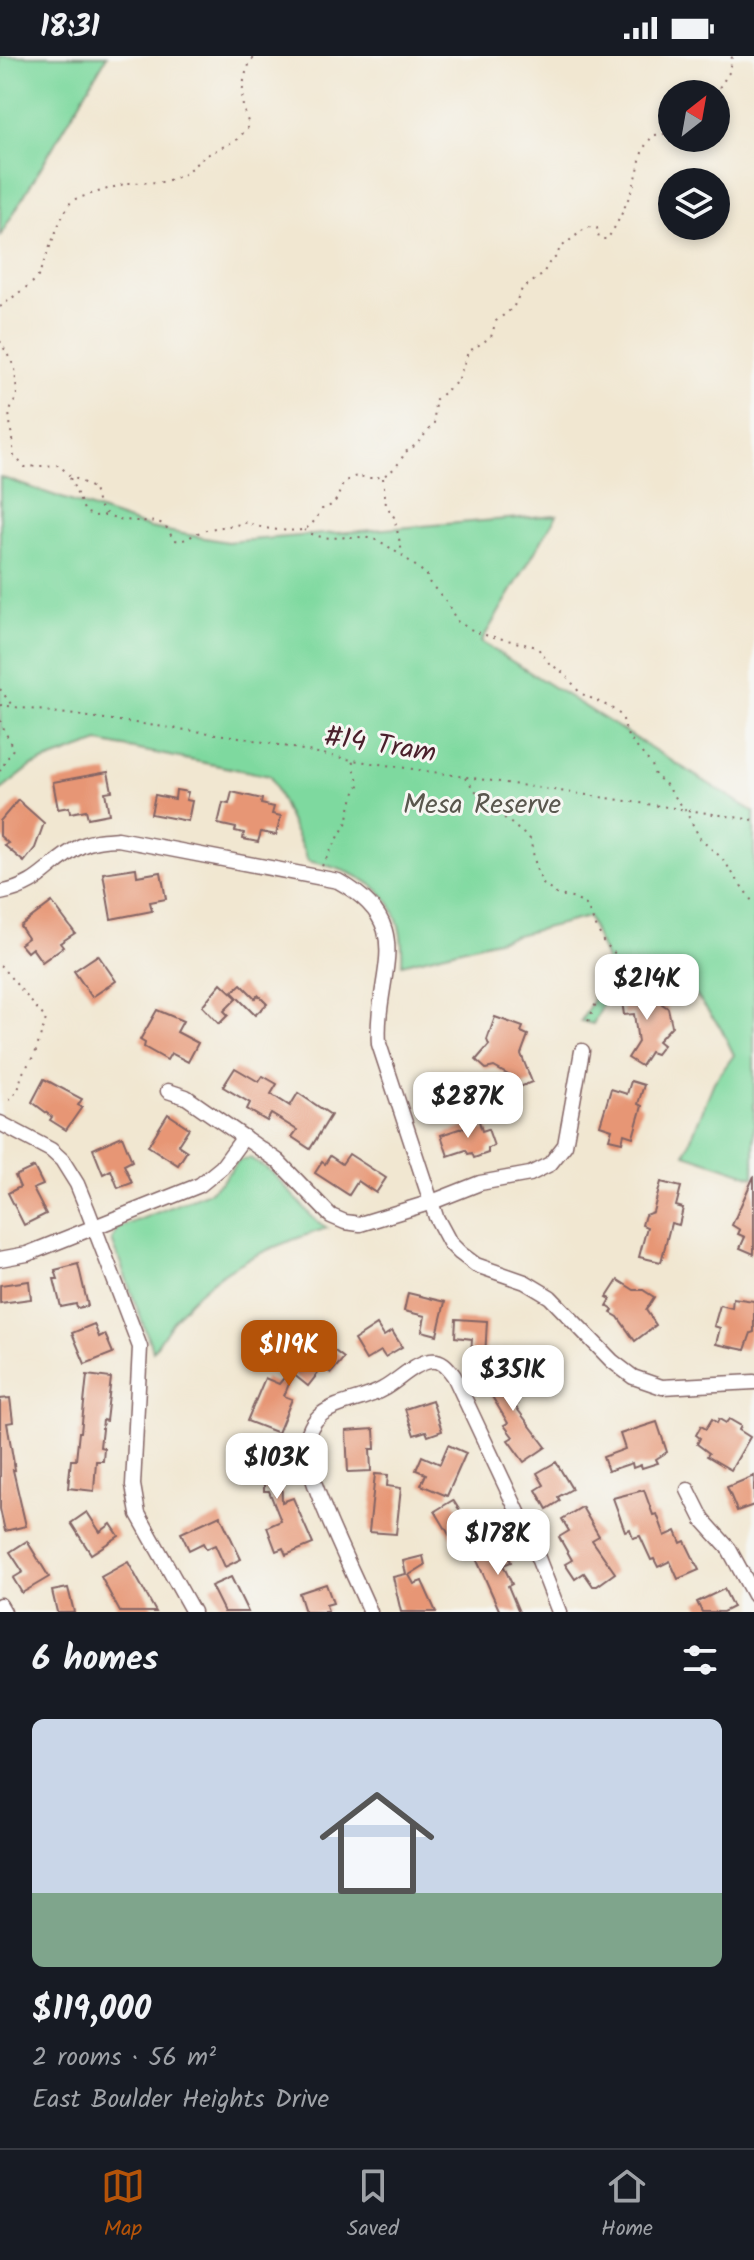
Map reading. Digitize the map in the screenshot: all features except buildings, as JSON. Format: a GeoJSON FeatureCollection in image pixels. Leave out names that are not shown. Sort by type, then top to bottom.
{"type":"FeatureCollection","features":[{"type":"Feature","properties":{"kind":"street"},"geometry":{"type":"LineString","coordinates":[[0,893],[21,889],[78,847],[95,841],[118,839],[338,881],[356,891],[371,903],[388,936],[378,1027],[379,1044],[442,1231],[460,1253],[476,1265],[525,1282],[550,1297],[612,1361],[633,1377],[662,1387],[754,1382]]}},
{"type":"Feature","properties":{"kind":"street"},"geometry":{"type":"LineString","coordinates":[[168,1091],[186,1097],[278,1161],[331,1216],[360,1224],[432,1202],[480,1183],[530,1174],[550,1164],[565,1145],[582,1051]]}},
{"type":"Feature","properties":{"kind":"street"},"geometry":{"type":"LineString","coordinates":[[0,1123],[51,1150],[62,1160],[77,1184],[94,1227],[140,1347],[134,1500],[138,1514],[193,1612]]}},
{"type":"Feature","properties":{"kind":"street"},"geometry":{"type":"LineString","coordinates":[[0,1259],[27,1254],[200,1185],[222,1167],[244,1137]]}},
{"type":"Feature","properties":{"kind":"street"},"geometry":{"type":"LineString","coordinates":[[370,1612],[312,1477],[306,1449],[309,1435],[315,1422],[334,1406],[380,1391],[432,1360],[447,1366],[454,1376],[531,1540],[559,1612]]}},
{"type":"Feature","properties":{"kind":"street"},"geometry":{"type":"LineString","coordinates":[[688,1490],[703,1520],[729,1549],[754,1595]]}},
{"type":"Feature","properties":{"kind":"street"},"geometry":{"type":"LineString","coordinates":[[0,1605],[4,1612]]}},
{"type":"Feature","properties":{"kind":"path"},"geometry":{"type":"LineString","coordinates":[[0,307],[37,279],[72,200],[127,183],[163,182],[183,175],[205,156],[244,135],[249,126],[243,103],[247,70],[256,56]]}},
{"type":"Feature","properties":{"kind":"path"},"geometry":{"type":"LineString","coordinates":[[724,80],[730,71],[732,56]]}},
{"type":"Feature","properties":{"kind":"path"},"geometry":{"type":"LineString","coordinates":[[303,530],[314,523],[322,509],[330,507],[339,498],[343,484],[350,478],[384,476],[399,466],[405,452],[416,447],[423,434],[434,424],[435,400],[458,381],[468,352],[491,337],[498,318],[513,308],[522,289],[542,275],[560,248],[587,227],[597,228],[599,239],[607,239],[637,177],[640,154],[646,143],[658,135]]}},
{"type":"Feature","properties":{"kind":"path"},"geometry":{"type":"LineString","coordinates":[[0,341],[15,368],[17,396],[9,413],[14,456],[25,467],[54,463],[93,488],[99,506],[110,515],[127,521],[159,523],[166,526],[171,537],[180,542],[203,531],[243,522],[261,528],[303,530],[328,540],[367,538],[381,542],[427,575],[427,580],[446,601],[457,621],[481,634],[537,647],[580,693],[622,716],[628,737],[652,765],[655,776],[664,782],[685,810],[693,829],[722,858],[754,904]]}},
{"type":"Feature","properties":{"kind":"path"},"geometry":{"type":"LineString","coordinates":[[69,475],[85,512],[95,516],[110,515]]}},
{"type":"Feature","properties":{"kind":"path"},"geometry":{"type":"LineString","coordinates":[[384,476],[382,483],[386,505],[394,517],[403,556]]}},
{"type":"Feature","properties":{"kind":"path"},"geometry":{"type":"LineString","coordinates":[[0,689],[11,704]]}},
{"type":"Feature","properties":{"kind":"path","name":"#14 Tram"},"geometry":{"type":"LineString","coordinates":[[1,706],[11,704],[100,720],[239,737],[352,760],[754,820]]}},
{"type":"Feature","properties":{"kind":"path"},"geometry":{"type":"LineString","coordinates":[[0,720],[13,749],[0,771]]}},
{"type":"Feature","properties":{"kind":"path"},"geometry":{"type":"LineString","coordinates":[[322,867],[347,822],[359,785],[352,760]]}},
{"type":"Feature","properties":{"kind":"path"},"geometry":{"type":"LineString","coordinates":[[464,777],[485,802],[530,839],[543,884],[556,894],[586,905],[603,941],[622,961],[602,989],[587,1024]]}},
{"type":"Feature","properties":{"kind":"path"},"geometry":{"type":"LineString","coordinates":[[0,965],[46,1019],[35,1054],[22,1074],[18,1091],[9,1099]]}},
{"type":"Feature","properties":{"kind":"green space"},"geometry":{"type":"Polygon","coordinates":[[[0,56],[107,56],[0,236],[0,56]]]}},
{"type":"Feature","properties":{"kind":"green space","name":"Mesa Reserve"},"geometry":{"type":"Polygon","coordinates":[[[0,477],[150,528],[227,542],[557,515],[481,642],[754,812],[754,1177],[685,1154],[714,1082],[734,1055],[721,1028],[673,965],[615,983],[593,1024],[581,1021],[610,969],[588,917],[402,964],[398,920],[390,904],[366,881],[330,866],[308,861],[270,776],[99,742],[32,766],[0,791],[0,477]]]}},
{"type":"Feature","properties":{"kind":"green space"},"geometry":{"type":"Polygon","coordinates":[[[250,1158],[272,1172],[314,1219],[327,1228],[248,1259],[213,1281],[178,1315],[153,1351],[112,1240],[118,1228],[209,1192],[238,1161],[250,1158]]]}}]}
